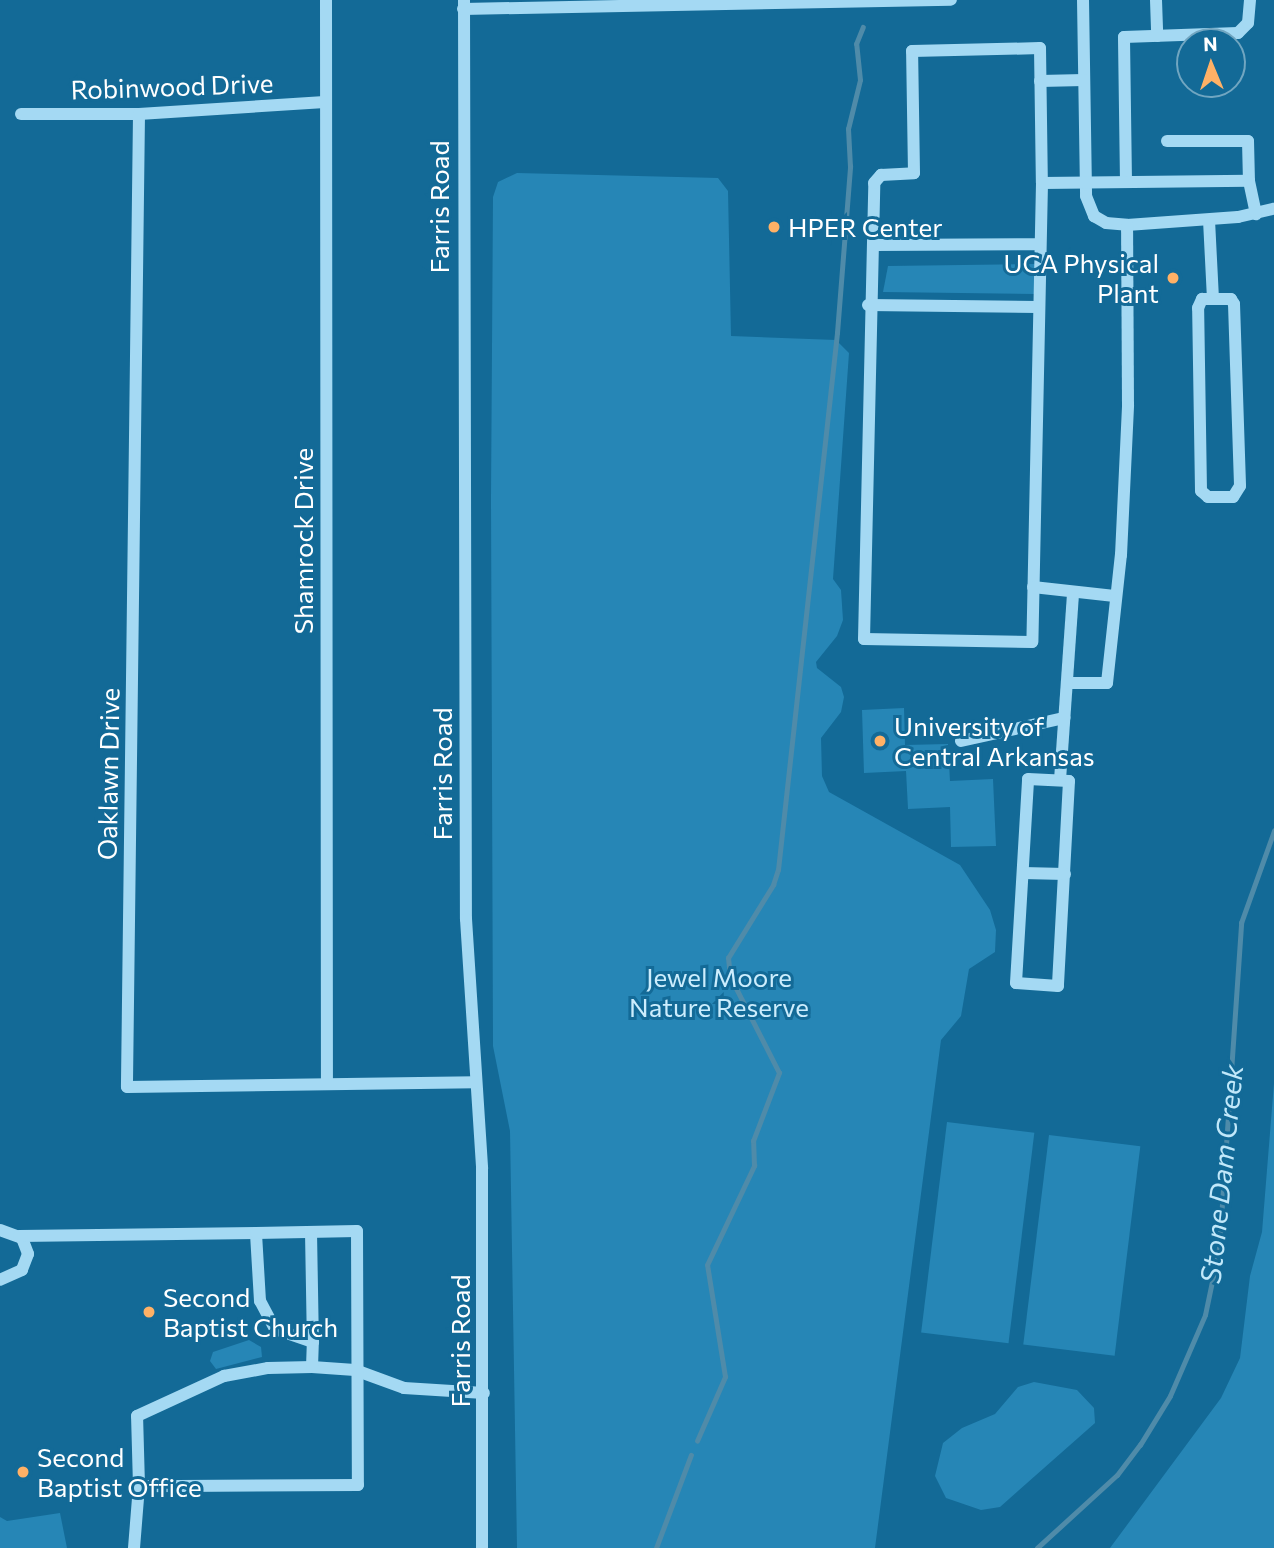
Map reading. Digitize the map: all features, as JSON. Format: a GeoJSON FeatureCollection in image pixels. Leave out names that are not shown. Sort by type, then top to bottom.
{"type":"FeatureCollection","features":[{"type":"Feature","properties":{"kind":"street","name":"Shamrock Drive"},"geometry":{"type":"LineString","coordinates":[[326,0],[327,1083]]}},
{"type":"Feature","properties":{"kind":"street"},"geometry":{"type":"LineString","coordinates":[[464,4],[951,0]]}},
{"type":"Feature","properties":{"kind":"street"},"geometry":{"type":"LineString","coordinates":[[1083,0],[1085,182],[1087,205],[1094,216],[1106,223],[1126,225],[1209,220],[1274,209]]}},
{"type":"Feature","properties":{"kind":"street"},"geometry":{"type":"LineString","coordinates":[[1156,0],[1157,36]]}},
{"type":"Feature","properties":{"kind":"street"},"geometry":{"type":"LineString","coordinates":[[1126,181],[1124,37],[1238,33],[1248,23],[1250,0]]}},
{"type":"Feature","properties":{"kind":"street","name":"Farris Road"},"geometry":{"type":"LineString","coordinates":[[464,4],[466,905],[482,1168],[482,1548]]}},
{"type":"Feature","properties":{"kind":"street"},"geometry":{"type":"LineString","coordinates":[[1040,48],[1042,183],[1032,642],[864,639],[868,304],[874,245],[875,179],[881,174],[914,173],[912,51],[1040,48]]}},
{"type":"Feature","properties":{"kind":"street"},"geometry":{"type":"LineString","coordinates":[[1040,80],[1084,80]]}},
{"type":"Feature","properties":{"kind":"street","name":"Robinwood Drive"},"geometry":{"type":"LineString","coordinates":[[21,114],[139,114],[325,102]]}},
{"type":"Feature","properties":{"kind":"street","name":"Oaklawn Drive"},"geometry":{"type":"LineString","coordinates":[[139,114],[127,1087],[475,1082]]}},
{"type":"Feature","properties":{"kind":"street"},"geometry":{"type":"LineString","coordinates":[[1167,141],[1248,141],[1249,181],[1256,214]]}},
{"type":"Feature","properties":{"kind":"street"},"geometry":{"type":"LineString","coordinates":[[1042,183],[1249,181]]}},
{"type":"Feature","properties":{"kind":"street"},"geometry":{"type":"LineString","coordinates":[[1209,220],[1213,299]]}},
{"type":"Feature","properties":{"kind":"street"},"geometry":{"type":"LineString","coordinates":[[1067,683],[1107,682],[1128,405],[1126,225]]}},
{"type":"Feature","properties":{"kind":"street"},"geometry":{"type":"LineString","coordinates":[[874,245],[1040,244]]}},
{"type":"Feature","properties":{"kind":"street"},"geometry":{"type":"LineString","coordinates":[[1213,299],[1231,299],[1234,304],[1240,486],[1233,496],[1208,497],[1201,486],[1198,308],[1201,300],[1213,299]]}},
{"type":"Feature","properties":{"kind":"street"},"geometry":{"type":"LineString","coordinates":[[868,304],[1038,307]]}},
{"type":"Feature","properties":{"kind":"street"},"geometry":{"type":"LineString","coordinates":[[1033,587],[1115,596]]}},
{"type":"Feature","properties":{"kind":"street"},"geometry":{"type":"LineString","coordinates":[[1060,780],[1073,592]]}},
{"type":"Feature","properties":{"kind":"street"},"geometry":{"type":"LineString","coordinates":[[961,741],[1064,718]]}},
{"type":"Feature","properties":{"kind":"street"},"geometry":{"type":"LineString","coordinates":[[1028,779],[1060,780],[1069,781],[1058,986],[1016,983],[1028,779]]}},
{"type":"Feature","properties":{"kind":"street"},"geometry":{"type":"LineString","coordinates":[[1023,873],[1065,874]]}},
{"type":"Feature","properties":{"kind":"street"},"geometry":{"type":"LineString","coordinates":[[0,1230],[19,1236],[357,1231],[355,1370],[358,1485],[139,1486]]}},
{"type":"Feature","properties":{"kind":"street"},"geometry":{"type":"LineString","coordinates":[[311,1232],[312,1367]]}},
{"type":"Feature","properties":{"kind":"street"},"geometry":{"type":"LineString","coordinates":[[256,1233],[260,1301],[275,1329],[313,1342]]}},
{"type":"Feature","properties":{"kind":"street"},"geometry":{"type":"LineString","coordinates":[[0,1280],[16,1276],[26,1263],[26,1246],[19,1236]]}},
{"type":"Feature","properties":{"kind":"street"},"geometry":{"type":"LineString","coordinates":[[134,1548],[139,1486],[137,1416],[224,1376],[268,1368],[312,1367],[355,1370],[404,1388],[484,1393]]}},
{"type":"Feature","properties":{"kind":"green space","name":"Jewel Moore Nature Reserve"},"geometry":{"type":"Polygon","coordinates":[[[517,173],[718,178],[728,191],[731,336],[836,340],[849,353],[833,579],[841,590],[843,620],[837,636],[816,662],[817,668],[841,687],[844,697],[841,712],[821,738],[822,776],[829,792],[960,865],[990,910],[996,930],[995,952],[969,969],[961,1016],[941,1040],[875,1548],[517,1548],[510,1131],[493,1046],[491,498],[493,197],[498,182],[517,173]]]}},
{"type":"Feature","properties":{"kind":"green space"},"geometry":{"type":"Polygon","coordinates":[[[1035,264],[1035,294],[883,292],[888,266],[1035,264]]]}},
{"type":"Feature","properties":{"kind":"green space"},"geometry":{"type":"Polygon","coordinates":[[[904,708],[905,745],[948,744],[950,781],[993,779],[996,846],[951,847],[950,807],[908,809],[906,771],[864,773],[862,710],[904,708]]]}},
{"type":"Feature","properties":{"kind":"green space"},"geometry":{"type":"Polygon","coordinates":[[[1274,1083],[1274,1548],[1110,1548],[1221,1398],[1240,1358],[1250,1276],[1262,1232],[1274,1083]]]}},
{"type":"Feature","properties":{"kind":"green space"},"geometry":{"type":"Polygon","coordinates":[[[947,1122],[1034,1133],[1009,1343],[921,1332],[947,1122]]]}},
{"type":"Feature","properties":{"kind":"green space"},"geometry":{"type":"Polygon","coordinates":[[[1049,1135],[1140,1146],[1115,1356],[1023,1344],[1049,1135]]]}},
{"type":"Feature","properties":{"kind":"green space"},"geometry":{"type":"Polygon","coordinates":[[[249,1340],[261,1347],[262,1357],[216,1369],[210,1361],[213,1352],[249,1340]]]}},
{"type":"Feature","properties":{"kind":"green space"},"geometry":{"type":"Polygon","coordinates":[[[1034,1382],[1077,1390],[1094,1408],[1095,1423],[1000,1507],[981,1510],[946,1498],[935,1476],[943,1443],[962,1428],[995,1414],[1018,1387],[1034,1382]]]}},
{"type":"Feature","properties":{"kind":"green space"},"geometry":{"type":"Polygon","coordinates":[[[60,1513],[67,1548],[0,1548],[0,1517],[7,1521],[60,1513]]]}},
{"type":"Feature","properties":{"kind":"waterway"},"geometry":{"type":"LineString","coordinates":[[697,1441],[725,1377],[707,1265],[754,1166],[753,1141],[779,1073],[730,977],[728,958],[773,885],[778,870],[837,333],[850,167],[848,129],[860,80],[856,44],[863,27]]}},
{"type":"Feature","properties":{"kind":"waterway","name":"Stone Dam Creek"},"geometry":{"type":"LineString","coordinates":[[1037,1548],[1117,1475],[1140,1445],[1170,1396],[1205,1315],[1219,1248],[1241,923],[1274,831]]}},
{"type":"Feature","properties":{"kind":"waterway"},"geometry":{"type":"LineString","coordinates":[[656,1548],[691,1455]]}},
{"type":"Feature","properties":{"kind":"place","name":"HPER Center"},"geometry":{"type":"Point","coordinates":[774,227]}},
{"type":"Feature","properties":{"kind":"place","name":"UCA Physical Plant"},"geometry":{"type":"Point","coordinates":[1173,278]}},
{"type":"Feature","properties":{"kind":"place","name":"University of Central Arkansas"},"geometry":{"type":"Point","coordinates":[880,741]}},
{"type":"Feature","properties":{"kind":"place","name":"Second Baptist Church"},"geometry":{"type":"Point","coordinates":[149,1312]}},
{"type":"Feature","properties":{"kind":"place","name":"Second Baptist Office"},"geometry":{"type":"Point","coordinates":[23,1472]}}]}
